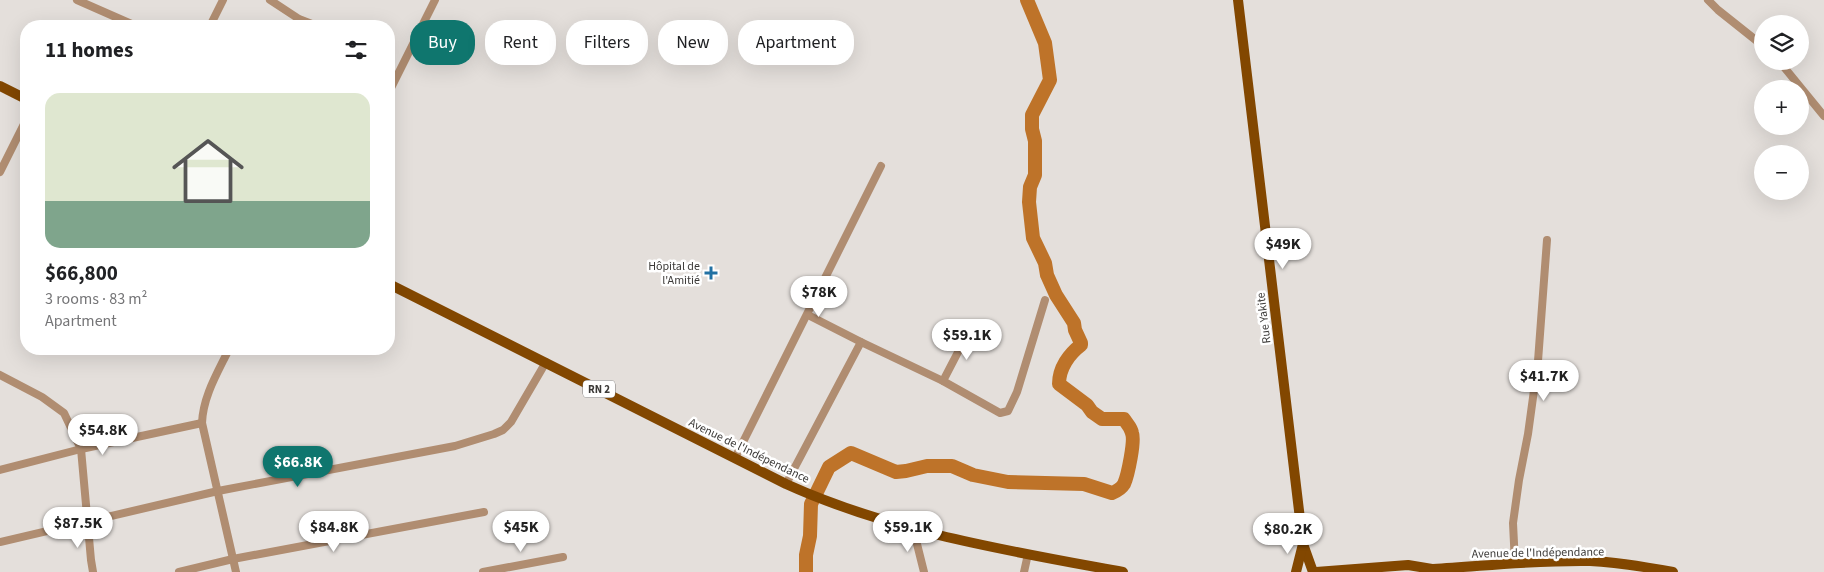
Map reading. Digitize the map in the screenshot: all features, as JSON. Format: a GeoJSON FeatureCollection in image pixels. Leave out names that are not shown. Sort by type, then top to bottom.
{"type":"FeatureCollection","features":[{"type":"Feature","properties":{"kind":"main road","name":"Rue Yakite"},"geometry":{"type":"LineString","coordinates":[[1238,0],[1303,544],[1314,572]]}},
{"type":"Feature","properties":{"kind":"main road"},"geometry":{"type":"LineString","coordinates":[[0,86],[20,96]]}},
{"type":"Feature","properties":{"kind":"main road","name":"Avenue de l'Indépendance"},"geometry":{"type":"LineString","coordinates":[[395,287],[786,484],[824,501],[914,528],[1028,554],[1123,572]]}},
{"type":"Feature","properties":{"kind":"main road","name":"Rue Yakite"},"geometry":{"type":"LineString","coordinates":[[1296,572],[1303,544]]}},
{"type":"Feature","properties":{"kind":"main road","name":"Avenue de l'Indépendance"},"geometry":{"type":"LineString","coordinates":[[1314,572],[1408,565],[1428,571],[1515,564],[1590,561],[1640,566],[1673,572]]}},
{"type":"Feature","properties":{"kind":"street"},"geometry":{"type":"LineString","coordinates":[[76,0],[122,20]]}},
{"type":"Feature","properties":{"kind":"street"},"geometry":{"type":"LineString","coordinates":[[213,20],[223,0]]}},
{"type":"Feature","properties":{"kind":"street"},"geometry":{"type":"LineString","coordinates":[[270,0],[302,20]]}},
{"type":"Feature","properties":{"kind":"street"},"geometry":{"type":"LineString","coordinates":[[395,80],[435,0]]}},
{"type":"Feature","properties":{"kind":"street"},"geometry":{"type":"LineString","coordinates":[[1708,0],[1754,38]]}},
{"type":"Feature","properties":{"kind":"street"},"geometry":{"type":"LineString","coordinates":[[1786,70],[1824,116]]}},
{"type":"Feature","properties":{"kind":"street"},"geometry":{"type":"LineString","coordinates":[[0,172],[20,132]]}},
{"type":"Feature","properties":{"kind":"street"},"geometry":{"type":"LineString","coordinates":[[735,458],[881,166]]}},
{"type":"Feature","properties":{"kind":"street"},"geometry":{"type":"LineString","coordinates":[[1515,564],[1513,523],[1518,480],[1528,434],[1538,360],[1547,240]]}},
{"type":"Feature","properties":{"kind":"street"},"geometry":{"type":"LineString","coordinates":[[808,315],[943,382],[1000,414],[1008,412],[1017,392],[1045,300]]}},
{"type":"Feature","properties":{"kind":"street"},"geometry":{"type":"LineString","coordinates":[[943,382],[970,329]]}},
{"type":"Feature","properties":{"kind":"street"},"geometry":{"type":"LineString","coordinates":[[786,484],[861,342]]}},
{"type":"Feature","properties":{"kind":"street"},"geometry":{"type":"LineString","coordinates":[[226,355],[207,396],[202,412],[202,422],[236,572]]}},
{"type":"Feature","properties":{"kind":"street"},"geometry":{"type":"LineString","coordinates":[[0,542],[218,492],[455,446],[494,434],[503,430],[511,422],[546,362]]}},
{"type":"Feature","properties":{"kind":"street"},"geometry":{"type":"LineString","coordinates":[[0,375],[42,397],[64,414],[81,449],[87,522],[94,572]]}},
{"type":"Feature","properties":{"kind":"street"},"geometry":{"type":"LineString","coordinates":[[0,470],[81,449],[202,422]]}},
{"type":"Feature","properties":{"kind":"street"},"geometry":{"type":"LineString","coordinates":[[179,572],[233,559],[484,512]]}},
{"type":"Feature","properties":{"kind":"street"},"geometry":{"type":"LineString","coordinates":[[914,528],[924,572]]}},
{"type":"Feature","properties":{"kind":"street"},"geometry":{"type":"LineString","coordinates":[[1024,572],[1028,554]]}},
{"type":"Feature","properties":{"kind":"street"},"geometry":{"type":"LineString","coordinates":[[482,572],[563,557]]}},
{"type":"Feature","properties":{"kind":"waterway"},"geometry":{"type":"LineString","coordinates":[[806,572],[811,504],[829,467],[851,453],[896,472],[927,466],[952,466],[973,475],[1008,482],[1084,484],[1112,493],[1119,490],[1124,484],[1132,450],[1133,437],[1130,427],[1124,419],[1102,419],[1059,384],[1059,378],[1066,362],[1081,343],[1074,323],[1056,295],[1047,275],[1045,263],[1033,238],[1029,202],[1030,187],[1035,175],[1035,141],[1032,129],[1032,115],[1050,80],[1045,43],[1027,0]]}},
{"type":"Feature","properties":{"kind":"place","name":"Hôpital de l'Amitié"},"geometry":{"type":"Point","coordinates":[711,273]}}]}
